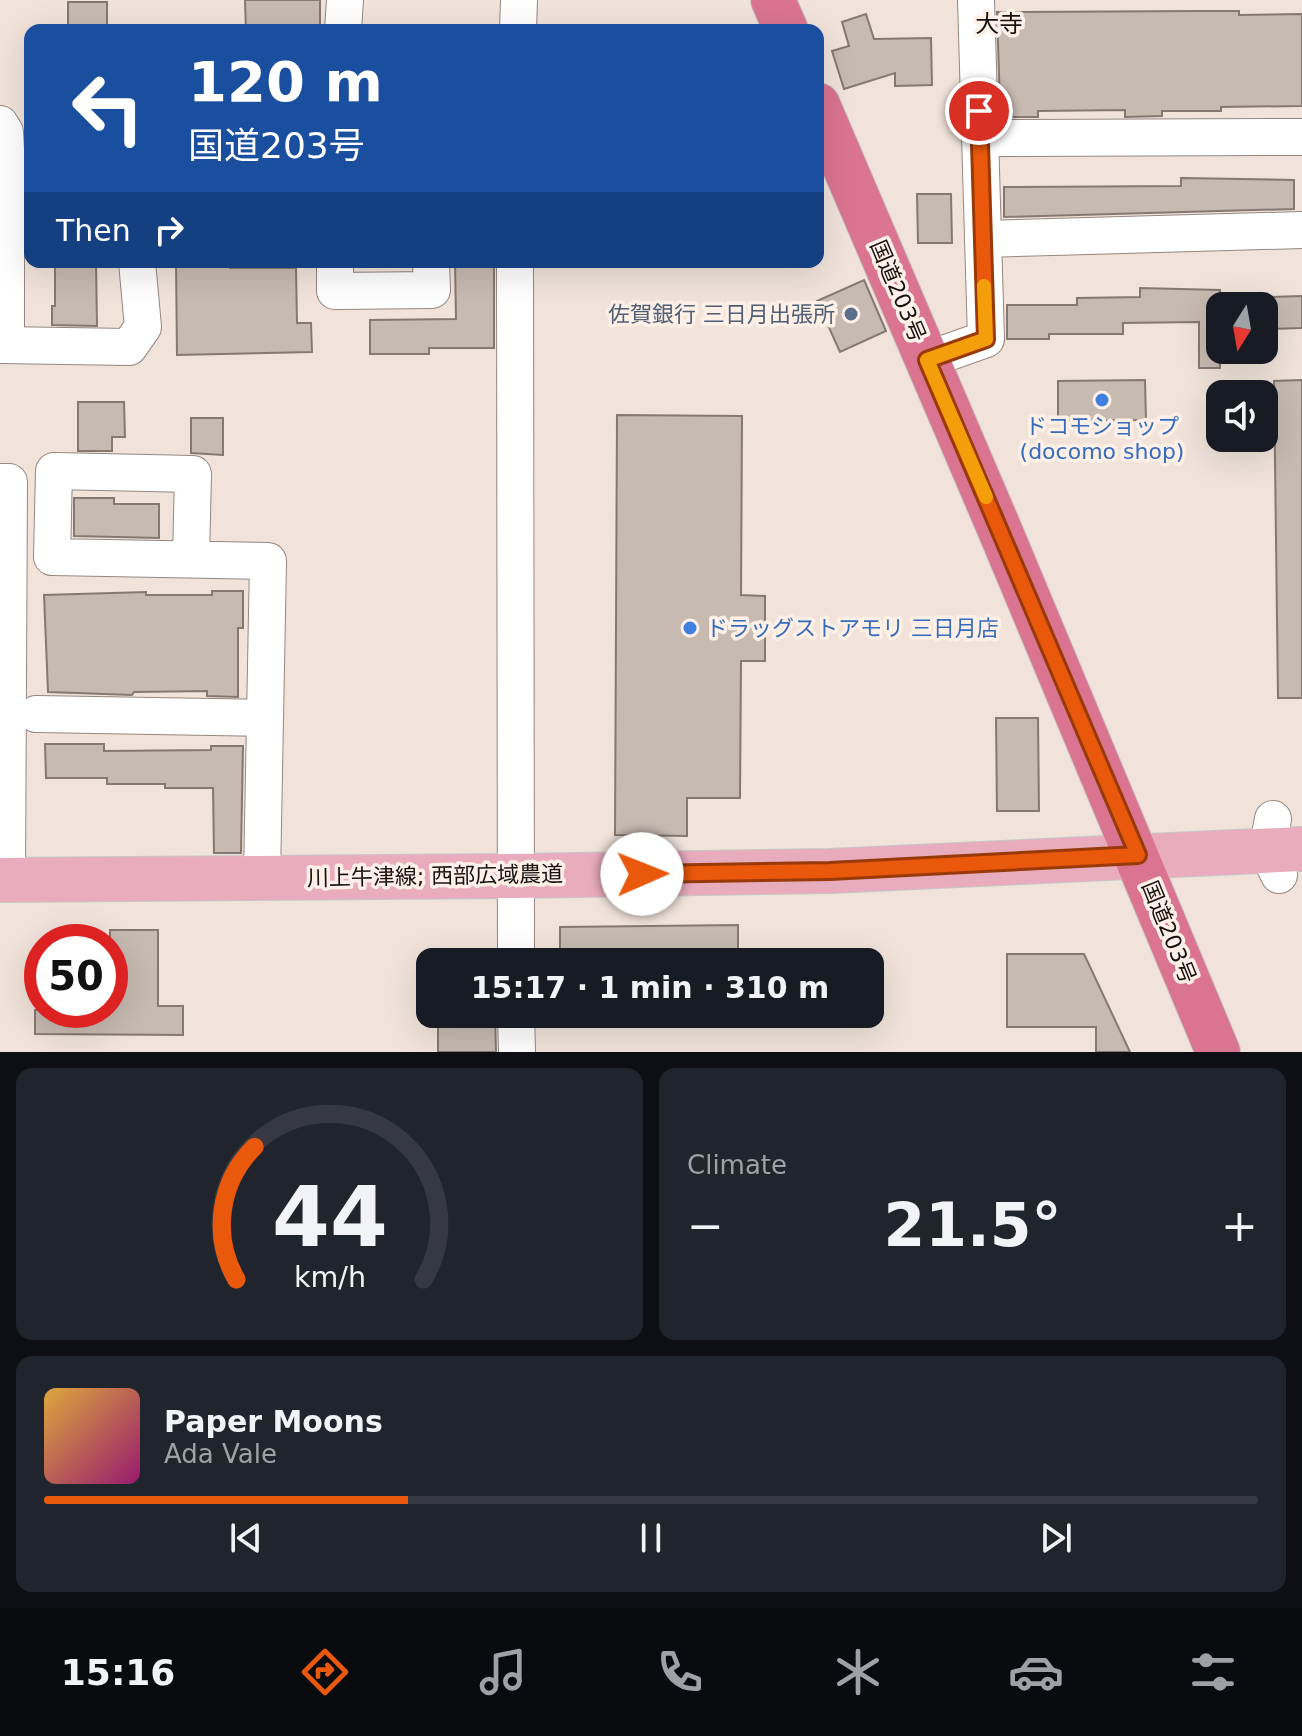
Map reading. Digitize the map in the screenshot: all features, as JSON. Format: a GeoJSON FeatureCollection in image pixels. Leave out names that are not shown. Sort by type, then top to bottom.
{"type":"FeatureCollection","features":[{"type":"Feature","properties":{"kind":"highway"},"geometry":{"type":"LineString","coordinates":[[773,0],[783,24]]}},
{"type":"Feature","properties":{"kind":"highway","name":"国道203号"},"geometry":{"type":"LineString","coordinates":[[824,119],[1138,855],[1218,1052]]}},
{"type":"Feature","properties":{"kind":"main road","name":"川上牛津線; 西部広域農道"},"geometry":{"type":"LineString","coordinates":[[4,880],[830,871],[1280,848]]}},
{"type":"Feature","properties":{"kind":"street"},"geometry":{"type":"LineString","coordinates":[[343,24],[345,0]]}},
{"type":"Feature","properties":{"kind":"street"},"geometry":{"type":"LineString","coordinates":[[518,24],[519,0]]}},
{"type":"Feature","properties":{"kind":"street"},"geometry":{"type":"LineString","coordinates":[[927,360],[986,339],[976,0]]}},
{"type":"Feature","properties":{"kind":"street"},"geometry":{"type":"LineString","coordinates":[[980,138],[1302,137]]}},
{"type":"Feature","properties":{"kind":"street"},"geometry":{"type":"LineString","coordinates":[[12,140],[3,345],[129,347],[143,327],[138,268]]}},
{"type":"Feature","properties":{"kind":"street"},"geometry":{"type":"LineString","coordinates":[[983,239],[1302,230]]}},
{"type":"Feature","properties":{"kind":"street"},"geometry":{"type":"LineString","coordinates":[[335,268],[335,291],[432,290],[431,268]]}},
{"type":"Feature","properties":{"kind":"street"},"geometry":{"type":"LineString","coordinates":[[515,268],[516,948]]}},
{"type":"Feature","properties":{"kind":"street"},"geometry":{"type":"LineString","coordinates":[[0,482],[9,482],[4,655],[4,880]]}},
{"type":"Feature","properties":{"kind":"street"},"geometry":{"type":"LineString","coordinates":[[191,559],[268,561],[262,878]]}},
{"type":"Feature","properties":{"kind":"street"},"geometry":{"type":"LineString","coordinates":[[36,714],[265,718]]}},
{"type":"Feature","properties":{"kind":"street"},"geometry":{"type":"LineString","coordinates":[[516,1028],[517,1052]]}},
{"type":"Feature","properties":{"kind":"building"},"geometry":{"type":"Polygon","coordinates":[[[245,0],[320,0],[320,24],[246,24],[245,0]]]}},
{"type":"Feature","properties":{"kind":"building"},"geometry":{"type":"Polygon","coordinates":[[[68,2],[107,2],[107,24],[68,24],[68,2]]]}},
{"type":"Feature","properties":{"kind":"building"},"geometry":{"type":"Polygon","coordinates":[[[1239,11],[1239,15],[1302,14],[1302,106],[1221,107],[1221,111],[1162,111],[1162,116],[1125,117],[1125,110],[1038,111],[1038,117],[1012,117],[1012,105],[1000,106],[997,12],[1239,11]]]}},
{"type":"Feature","properties":{"kind":"building"},"geometry":{"type":"Polygon","coordinates":[[[866,14],[874,39],[931,38],[932,85],[895,86],[895,73],[844,89],[832,51],[849,46],[842,22],[866,14]]]}},
{"type":"Feature","properties":{"kind":"building"},"geometry":{"type":"Polygon","coordinates":[[[1181,178],[1294,180],[1294,209],[1004,217],[1004,187],[1181,186],[1181,178]]]}},
{"type":"Feature","properties":{"kind":"building"},"geometry":{"type":"Polygon","coordinates":[[[917,194],[951,194],[952,243],[918,243],[917,194]]]}},
{"type":"Feature","properties":{"kind":"building"},"geometry":{"type":"Polygon","coordinates":[[[55,268],[96,268],[97,326],[52,325],[52,306],[55,306],[55,268]]]}},
{"type":"Feature","properties":{"kind":"building"},"geometry":{"type":"Polygon","coordinates":[[[176,268],[296,268],[297,323],[311,323],[312,352],[177,355],[176,268]]]}},
{"type":"Feature","properties":{"kind":"building"},"geometry":{"type":"Polygon","coordinates":[[[455,268],[494,268],[494,348],[429,348],[429,354],[370,354],[370,320],[456,319],[455,268]]]}},
{"type":"Feature","properties":{"kind":"building"},"geometry":{"type":"Polygon","coordinates":[[[864,280],[886,331],[840,352],[817,301],[864,280]]]}},
{"type":"Feature","properties":{"kind":"building"},"geometry":{"type":"Polygon","coordinates":[[[1140,288],[1220,290],[1206,292],[1206,364],[1220,364],[1220,368],[1199,368],[1199,322],[1123,323],[1123,334],[1049,334],[1049,339],[1007,339],[1007,305],[1077,305],[1077,298],[1140,297],[1140,288]]]}},
{"type":"Feature","properties":{"kind":"building"},"geometry":{"type":"Polygon","coordinates":[[[1302,296],[1302,328],[1278,329],[1278,297],[1302,296]]]}},
{"type":"Feature","properties":{"kind":"building","name":"ドコモショップ (docomo shop)"},"geometry":{"type":"Polygon","coordinates":[[[1145,380],[1146,420],[1058,421],[1058,381],[1145,380]]]}},
{"type":"Feature","properties":{"kind":"building"},"geometry":{"type":"Polygon","coordinates":[[[1302,380],[1302,698],[1278,698],[1275,452],[1278,452],[1278,381],[1302,380]]]}},
{"type":"Feature","properties":{"kind":"building"},"geometry":{"type":"Polygon","coordinates":[[[78,402],[124,402],[125,437],[112,437],[112,451],[78,451],[78,402]]]}},
{"type":"Feature","properties":{"kind":"building","name":"ドラッグストアモリ 三日月店"},"geometry":{"type":"Polygon","coordinates":[[[617,415],[742,416],[741,595],[765,596],[765,661],[741,661],[740,798],[687,798],[687,836],[615,835],[617,415]]]}},
{"type":"Feature","properties":{"kind":"building"},"geometry":{"type":"Polygon","coordinates":[[[191,418],[223,418],[223,455],[191,453],[191,418]]]}},
{"type":"Feature","properties":{"kind":"building"},"geometry":{"type":"Polygon","coordinates":[[[74,498],[114,498],[114,504],[159,504],[159,538],[74,536],[74,498]]]}},
{"type":"Feature","properties":{"kind":"building"},"geometry":{"type":"Polygon","coordinates":[[[212,591],[243,591],[243,628],[238,628],[238,697],[207,696],[207,691],[134,692],[132,695],[48,692],[44,595],[146,592],[146,595],[212,595],[212,591]]]}},
{"type":"Feature","properties":{"kind":"building"},"geometry":{"type":"Polygon","coordinates":[[[996,718],[1038,718],[1039,811],[997,811],[996,718]]]}},
{"type":"Feature","properties":{"kind":"building"},"geometry":{"type":"Polygon","coordinates":[[[45,744],[104,744],[104,751],[211,750],[211,746],[243,746],[241,853],[214,853],[213,788],[107,784],[107,778],[46,778],[45,744]]]}},
{"type":"Feature","properties":{"kind":"building"},"geometry":{"type":"Polygon","coordinates":[[[738,925],[738,948],[560,948],[560,927],[738,925]]]}},
{"type":"Feature","properties":{"kind":"building"},"geometry":{"type":"Polygon","coordinates":[[[128,930],[158,930],[158,1006],[183,1006],[183,1035],[35,1034],[35,1028],[128,1028],[128,930]]]}},
{"type":"Feature","properties":{"kind":"building"},"geometry":{"type":"Polygon","coordinates":[[[1007,954],[1084,954],[1130,1052],[1096,1052],[1096,1027],[1007,1027],[1007,954]]]}},
{"type":"Feature","properties":{"kind":"building"},"geometry":{"type":"Polygon","coordinates":[[[438,1028],[495,1028],[496,1052],[438,1052],[438,1028]]]}},
{"type":"Feature","properties":{"kind":"slow traffic"},"geometry":{"type":"LineString","coordinates":[[984,286],[986,339],[927,360],[986,497]]}},
{"type":"Feature","properties":{"kind":"place","name":"佐賀銀行 三日月出張所"},"geometry":{"type":"Point","coordinates":[851,314]}},
{"type":"Feature","properties":{"kind":"place","name":"ドコモショップ (docomo shop)"},"geometry":{"type":"Point","coordinates":[1102,400]}},
{"type":"Feature","properties":{"kind":"place","name":"ドラッグストアモリ 三日月店"},"geometry":{"type":"Point","coordinates":[690,628]}},
{"type":"Feature","properties":{"kind":"district","name":"大寺"},"geometry":{"type":"Point","coordinates":[999,24]}},
{"type":"Feature","properties":{"kind":"route"},"geometry":{"type":"LineString","coordinates":[[642,874],[830,871],[1138,855],[927,360],[986,339],[979,111]]}}]}
